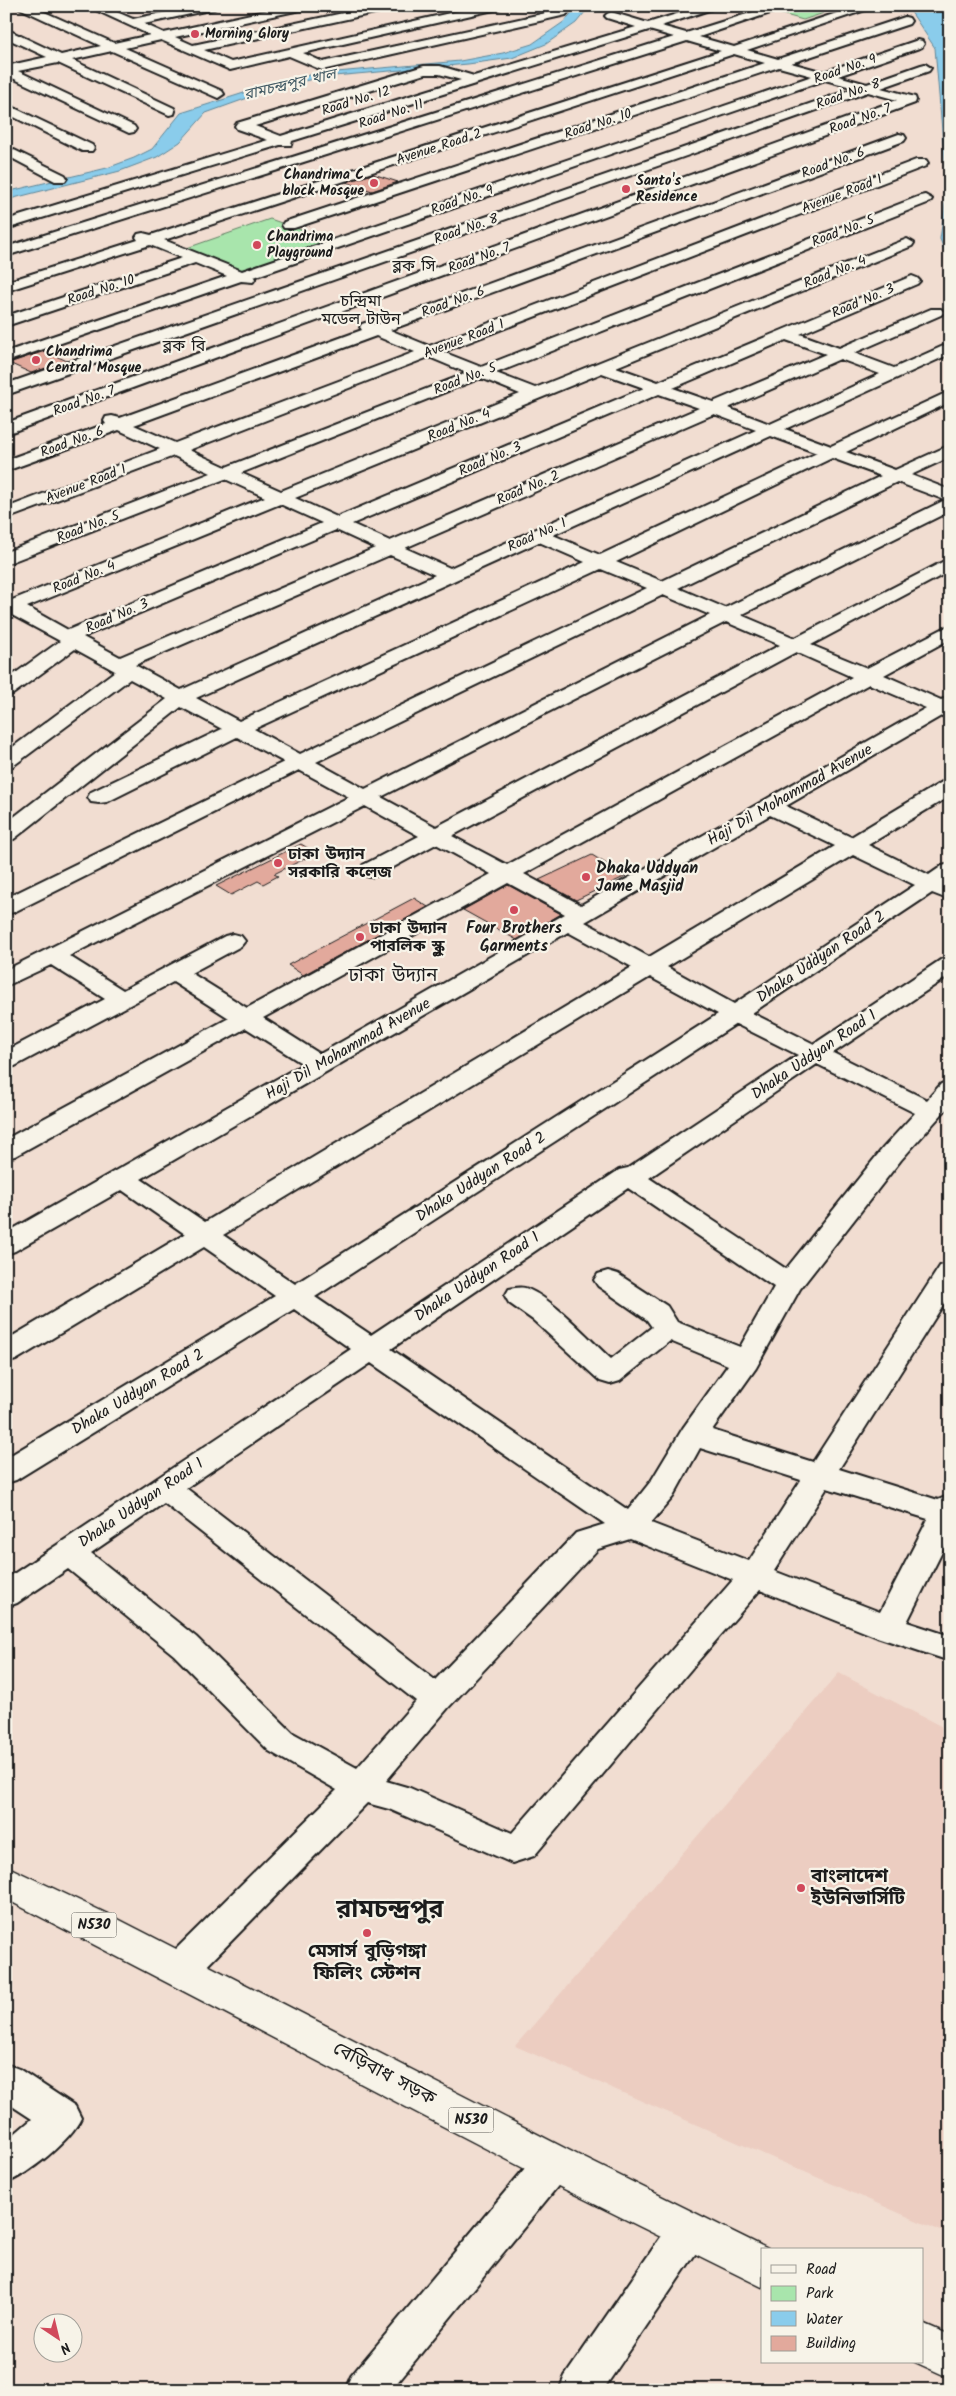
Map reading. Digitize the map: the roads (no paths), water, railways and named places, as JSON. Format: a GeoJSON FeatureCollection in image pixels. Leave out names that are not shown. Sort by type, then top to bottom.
{"type":"FeatureCollection","features":[{"type":"Feature","properties":{"kind":"highway","name":"বেড়িবাধ সড়ক"},"geometry":{"type":"LineString","coordinates":[[6,1881],[181,1968],[553,2163],[761,2267]]}},
{"type":"Feature","properties":{"kind":"highway"},"geometry":{"type":"LineString","coordinates":[[924,2345],[950,2357]]}},
{"type":"Feature","properties":{"kind":"street"},"geometry":{"type":"LineString","coordinates":[[6,8],[15,6]]}},
{"type":"Feature","properties":{"kind":"street"},"geometry":{"type":"LineString","coordinates":[[21,6],[218,94]]}},
{"type":"Feature","properties":{"kind":"street"},"geometry":{"type":"LineString","coordinates":[[98,8],[124,6]]}},
{"type":"Feature","properties":{"kind":"street"},"geometry":{"type":"LineString","coordinates":[[132,23],[214,6]]}},
{"type":"Feature","properties":{"kind":"street"},"geometry":{"type":"LineString","coordinates":[[6,70],[305,6]]}},
{"type":"Feature","properties":{"kind":"street"},"geometry":{"type":"LineString","coordinates":[[192,49],[393,6]]}},
{"type":"Feature","properties":{"kind":"street"},"geometry":{"type":"LineString","coordinates":[[98,8],[230,66],[498,6]]}},
{"type":"Feature","properties":{"kind":"street"},"geometry":{"type":"LineString","coordinates":[[290,52],[322,66],[554,15],[562,13],[567,6]]}},
{"type":"Feature","properties":{"kind":"street","name":"Road No. 12"},"geometry":{"type":"LineString","coordinates":[[6,225],[715,6]]}},
{"type":"Feature","properties":{"kind":"street","name":"Road No. 11"},"geometry":{"type":"LineString","coordinates":[[6,252],[785,6]]}},
{"type":"Feature","properties":{"kind":"street","name":"Avenue Road 2"},"geometry":{"type":"LineString","coordinates":[[6,287],[871,6]]}},
{"type":"Feature","properties":{"kind":"street"},"geometry":{"type":"LineString","coordinates":[[635,9],[611,16],[868,87]]}},
{"type":"Feature","properties":{"kind":"street","name":"Road No. 10"},"geometry":{"type":"LineString","coordinates":[[289,225],[905,21]]}},
{"type":"Feature","properties":{"kind":"street"},"geometry":{"type":"LineString","coordinates":[[6,33],[169,111]]}},
{"type":"Feature","properties":{"kind":"street","name":"Road No. 9"},"geometry":{"type":"LineString","coordinates":[[6,357],[918,44]]}},
{"type":"Feature","properties":{"kind":"street"},"geometry":{"type":"LineString","coordinates":[[544,59],[582,70]]}},
{"type":"Feature","properties":{"kind":"street","name":"Road No. 8"},"geometry":{"type":"LineString","coordinates":[[6,390],[925,68]]}},
{"type":"Feature","properties":{"kind":"street"},"geometry":{"type":"LineString","coordinates":[[6,70],[129,129]]}},
{"type":"Feature","properties":{"kind":"street"},"geometry":{"type":"LineString","coordinates":[[613,256],[242,126],[424,70],[440,70],[694,148]]}},
{"type":"Feature","properties":{"kind":"street","name":"Road No. 7"},"geometry":{"type":"LineString","coordinates":[[6,430],[910,100],[868,87]]}},
{"type":"Feature","properties":{"kind":"street"},"geometry":{"type":"LineString","coordinates":[[6,108],[87,148]]}},
{"type":"Feature","properties":{"kind":"street"},"geometry":{"type":"LineString","coordinates":[[803,110],[848,124]]}},
{"type":"Feature","properties":{"kind":"street","name":"Road No. 6"},"geometry":{"type":"LineString","coordinates":[[6,466],[899,138],[848,124]]}},
{"type":"Feature","properties":{"kind":"street"},"geometry":{"type":"LineString","coordinates":[[6,150],[60,178]]}},
{"type":"Feature","properties":{"kind":"street"},"geometry":{"type":"LineString","coordinates":[[662,160],[829,211]]}},
{"type":"Feature","properties":{"kind":"street","name":"Avenue Road 1"},"geometry":{"type":"LineString","coordinates":[[6,514],[922,163]]}},
{"type":"Feature","properties":{"kind":"street","name":"Road No. 5"},"geometry":{"type":"LineString","coordinates":[[6,559],[925,199]]}},
{"type":"Feature","properties":{"kind":"street"},"geometry":{"type":"LineString","coordinates":[[66,206],[534,394]]}},
{"type":"Feature","properties":{"kind":"street"},"geometry":{"type":"LineString","coordinates":[[847,217],[865,223]]}},
{"type":"Feature","properties":{"kind":"street","name":"Road No. 4"},"geometry":{"type":"LineString","coordinates":[[6,628],[12,608],[908,243]]}},
{"type":"Feature","properties":{"kind":"street","name":"Road No. 10"},"geometry":{"type":"LineString","coordinates":[[6,321],[196,258]]}},
{"type":"Feature","properties":{"kind":"street"},"geometry":{"type":"LineString","coordinates":[[631,262],[666,274]]}},
{"type":"Feature","properties":{"kind":"street"},"geometry":{"type":"LineString","coordinates":[[684,280],[719,293]]}},
{"type":"Feature","properties":{"kind":"street","name":"Road No. 3"},"geometry":{"type":"LineString","coordinates":[[6,690],[70,638],[336,523],[912,280]]}},
{"type":"Feature","properties":{"kind":"street"},"geometry":{"type":"LineString","coordinates":[[737,299],[754,305]]}},
{"type":"Feature","properties":{"kind":"street","name":"Road No. 2"},"geometry":{"type":"LineString","coordinates":[[6,762],[124,668],[390,548],[936,312]]}},
{"type":"Feature","properties":{"kind":"street"},"geometry":{"type":"LineString","coordinates":[[785,334],[894,373]]}},
{"type":"Feature","properties":{"kind":"street","name":"Road No. 1"},"geometry":{"type":"LineString","coordinates":[[6,834],[180,698],[950,348]]}},
{"type":"Feature","properties":{"kind":"street"},"geometry":{"type":"LineString","coordinates":[[602,367],[950,496]]}},
{"type":"Feature","properties":{"kind":"street"},"geometry":{"type":"LineString","coordinates":[[6,373],[450,575]]}},
{"type":"Feature","properties":{"kind":"street"},"geometry":{"type":"LineString","coordinates":[[99,798],[238,729],[600,562],[950,396]]}},
{"type":"Feature","properties":{"kind":"street"},"geometry":{"type":"LineString","coordinates":[[6,907],[300,762],[950,450]]}},
{"type":"Feature","properties":{"kind":"street"},"geometry":{"type":"LineString","coordinates":[[6,979],[725,615],[950,504]]}},
{"type":"Feature","properties":{"kind":"street"},"geometry":{"type":"LineString","coordinates":[[538,535],[947,708]]}},
{"type":"Feature","properties":{"kind":"street"},"geometry":{"type":"LineString","coordinates":[[371,870],[950,562]]}},
{"type":"Feature","properties":{"kind":"street"},"geometry":{"type":"LineString","coordinates":[[12,608],[508,874],[650,967],[735,1014],[930,1111]]}},
{"type":"Feature","properties":{"kind":"street"},"geometry":{"type":"LineString","coordinates":[[6,1150],[950,632]]}},
{"type":"Feature","properties":{"kind":"street","name":"Haji Dil Mohammad Avenue"},"geometry":{"type":"LineString","coordinates":[[6,1245],[770,807],[947,708]]}},
{"type":"Feature","properties":{"kind":"street"},"geometry":{"type":"LineString","coordinates":[[6,1353],[950,787]]}},
{"type":"Feature","properties":{"kind":"street"},"geometry":{"type":"LineString","coordinates":[[770,807],[850,847],[943,882]]}},
{"type":"Feature","properties":{"kind":"street","name":"Dhaka Uddyan Road 2"},"geometry":{"type":"LineString","coordinates":[[6,1472],[296,1296],[943,882]]}},
{"type":"Feature","properties":{"kind":"street"},"geometry":{"type":"LineString","coordinates":[[6,1061],[233,940]]}},
{"type":"Feature","properties":{"kind":"street"},"geometry":{"type":"LineString","coordinates":[[52,956],[122,999]]}},
{"type":"Feature","properties":{"kind":"street","name":"Dhaka Uddyan Road 1"},"geometry":{"type":"LineString","coordinates":[[6,1594],[628,1176],[631,1178],[950,964]]}},
{"type":"Feature","properties":{"kind":"street"},"geometry":{"type":"LineString","coordinates":[[173,972],[320,1065]]}},
{"type":"Feature","properties":{"kind":"street"},"geometry":{"type":"LineString","coordinates":[[181,1968],[361,1787],[437,1699],[587,1541],[631,1527],[662,1489],[693,1435],[746,1361],[789,1284],[892,1154],[950,1089]]}},
{"type":"Feature","properties":{"kind":"street"},"geometry":{"type":"LineString","coordinates":[[628,1176],[789,1284]]}},
{"type":"Feature","properties":{"kind":"street"},"geometry":{"type":"LineString","coordinates":[[122,1178],[631,1527],[888,1628],[950,1649]]}},
{"type":"Feature","properties":{"kind":"street"},"geometry":{"type":"LineString","coordinates":[[68,1552],[185,1646],[281,1742],[361,1787],[398,1798],[512,1849],[522,1846],[681,1659],[755,1576],[950,1272]]}},
{"type":"Feature","properties":{"kind":"street"},"geometry":{"type":"LineString","coordinates":[[608,1280],[657,1313],[667,1330],[746,1361]]}},
{"type":"Feature","properties":{"kind":"street"},"geometry":{"type":"LineString","coordinates":[[519,1296],[543,1313],[610,1374],[667,1330]]}},
{"type":"Feature","properties":{"kind":"street"},"geometry":{"type":"LineString","coordinates":[[693,1435],[820,1475],[948,1511],[888,1628]]}},
{"type":"Feature","properties":{"kind":"street"},"geometry":{"type":"LineString","coordinates":[[164,1488],[437,1699]]}},
{"type":"Feature","properties":{"kind":"street"},"geometry":{"type":"LineString","coordinates":[[6,2080],[62,2118],[6,2165]]}},
{"type":"Feature","properties":{"kind":"street"},"geometry":{"type":"LineString","coordinates":[[365,2390],[553,2163]]}},
{"type":"Feature","properties":{"kind":"street"},"geometry":{"type":"LineString","coordinates":[[579,2390],[688,2231]]}},
{"type":"Feature","properties":{"kind":"water"},"geometry":{"type":"Polygon","coordinates":[[[577,6],[590,6],[576,23],[546,44],[512,58],[468,64],[323,77],[281,86],[206,113],[180,142],[157,157],[120,171],[6,200],[6,192],[107,168],[134,158],[152,149],[181,113],[269,85],[314,74],[460,61],[503,53],[532,44],[565,21],[577,6]]]}},
{"type":"Feature","properties":{"kind":"water"},"geometry":{"type":"Polygon","coordinates":[[[907,6],[950,6],[950,265],[940,239],[947,190],[935,48],[907,6]]]}},
{"type":"Feature","properties":{"kind":"place","name":"Morning Glory"},"geometry":{"type":"Point","coordinates":[195,34]}},
{"type":"Feature","properties":{"kind":"place","name":"Chandrima C block Mosque"},"geometry":{"type":"Point","coordinates":[374,183]}},
{"type":"Feature","properties":{"kind":"place","name":"Santo's Residence"},"geometry":{"type":"Point","coordinates":[626,189]}},
{"type":"Feature","properties":{"kind":"place","name":"Chandrima Playground"},"geometry":{"type":"Point","coordinates":[257,245]}},
{"type":"Feature","properties":{"kind":"place","name":"Chandrima Central Mosque"},"geometry":{"type":"Point","coordinates":[36,360]}},
{"type":"Feature","properties":{"kind":"place","name":"ঢাকা উদ্যান সরকারি কলেজ"},"geometry":{"type":"Point","coordinates":[278,863]}},
{"type":"Feature","properties":{"kind":"place","name":"Dhaka Uddyan Jame Masjid"},"geometry":{"type":"Point","coordinates":[586,877]}},
{"type":"Feature","properties":{"kind":"place","name":"Four Brothers Garments"},"geometry":{"type":"Point","coordinates":[514,910]}},
{"type":"Feature","properties":{"kind":"place","name":"ঢাকা উদ্যান পাবলিক স্কুল"},"geometry":{"type":"Point","coordinates":[360,937]}},
{"type":"Feature","properties":{"kind":"place","name":"বাংলাদেশ ইউনিভার্সিটি"},"geometry":{"type":"Point","coordinates":[801,1888]}},
{"type":"Feature","properties":{"kind":"place","name":"মেসার্স বুড়িগঙ্গা ফিলিং স্টেশন"},"geometry":{"type":"Point","coordinates":[367,1933]}},
{"type":"Feature","properties":{"kind":"district","name":"ব্লক সি"},"geometry":{"type":"Point","coordinates":[414,266]}},
{"type":"Feature","properties":{"kind":"district","name":"চন্দ্রিমা মডেল টাউন"},"geometry":{"type":"Point","coordinates":[361,310]}},
{"type":"Feature","properties":{"kind":"district","name":"ব্লক বি"},"geometry":{"type":"Point","coordinates":[184,346]}},
{"type":"Feature","properties":{"kind":"district","name":"ঢাকা উদ্যান"},"geometry":{"type":"Point","coordinates":[393,976]}},
{"type":"Feature","properties":{"kind":"district","name":"রামচন্দ্রপুর"},"geometry":{"type":"Point","coordinates":[390,1910]}},
{"type":"Feature","properties":{"kind":"water label","name":"রামচন্দ্রপুর খাল"},"geometry":{"type":"Point","coordinates":[290,85]}}]}
